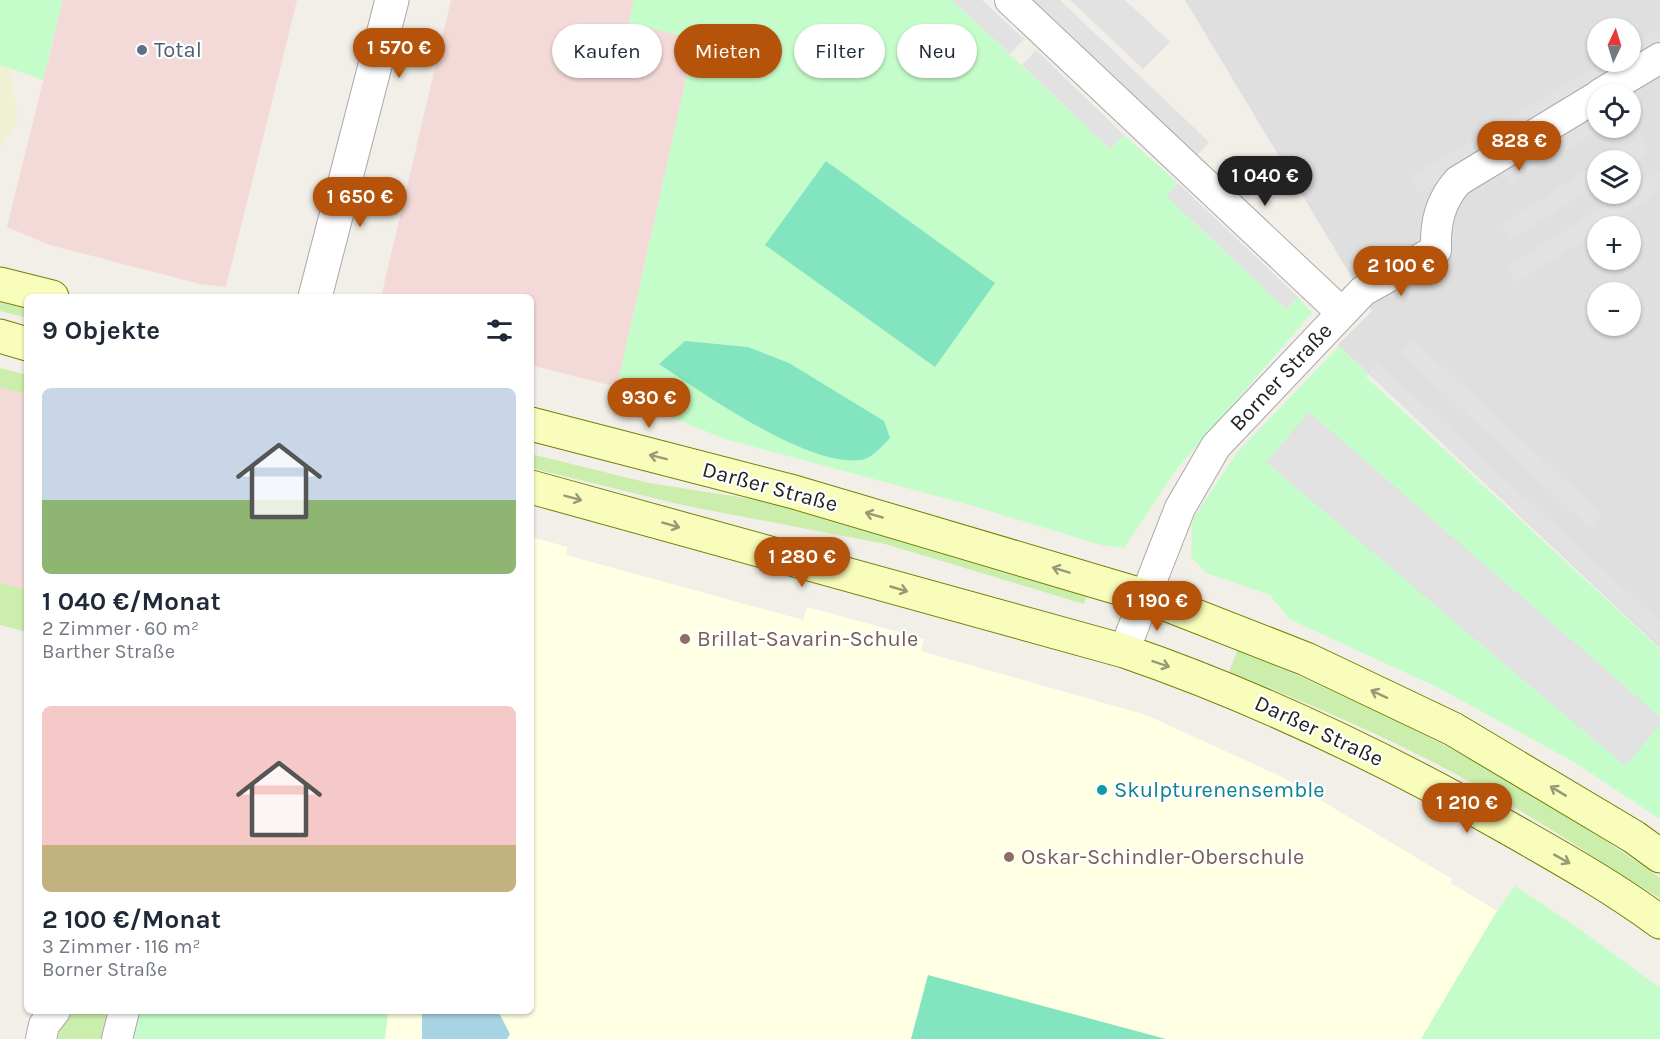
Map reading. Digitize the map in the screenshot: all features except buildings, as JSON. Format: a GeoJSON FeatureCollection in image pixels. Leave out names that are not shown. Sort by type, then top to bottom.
{"type":"FeatureCollection","features":[{"type":"Feature","properties":{"kind":"main road"},"geometry":{"type":"LineString","coordinates":[[0,284],[40,294]]}},
{"type":"Feature","properties":{"kind":"main road"},"geometry":{"type":"LineString","coordinates":[[0,336],[24,343]]}},
{"type":"Feature","properties":{"kind":"main road","name":"Darßer Straße"},"geometry":{"type":"LineString","coordinates":[[534,425],[794,492],[1145,596],[1306,659],[1453,729],[1634,837],[1660,856]]}},
{"type":"Feature","properties":{"kind":"main road","name":"Darßer Straße"},"geometry":{"type":"LineString","coordinates":[[534,488],[1124,651],[1228,690],[1334,736],[1427,782],[1590,874],[1660,922]]}},
{"type":"Feature","properties":{"kind":"street"},"geometry":{"type":"LineString","coordinates":[[316,294],[392,0]]}},
{"type":"Feature","properties":{"kind":"street"},"geometry":{"type":"LineString","coordinates":[[1010,0],[1342,313]]}},
{"type":"Feature","properties":{"kind":"street","name":"Borner Straße"},"geometry":{"type":"LineString","coordinates":[[1617,84],[1660,58]]}},
{"type":"Feature","properties":{"kind":"street","name":"Borner Straße"},"geometry":{"type":"LineString","coordinates":[[1145,596],[1180,508],[1216,446],[1363,291],[1436,250],[1435,230],[1439,214],[1446,195],[1458,181],[1587,102]]}},
{"type":"Feature","properties":{"kind":"street"},"geometry":{"type":"LineString","coordinates":[[1124,651],[1145,596]]}},
{"type":"Feature","properties":{"kind":"street"},"geometry":{"type":"LineString","coordinates":[[41,1039],[44,1025],[53,1014]]}},
{"type":"Feature","properties":{"kind":"street"},"geometry":{"type":"LineString","coordinates":[[117,1039],[123,1014]]}},
{"type":"Feature","properties":{"kind":"shaded area"},"geometry":{"type":"Polygon","coordinates":[[[63,0],[297,0],[226,287],[200,284],[50,245],[7,227],[63,0]]]}},
{"type":"Feature","properties":{"kind":"shaded area"},"geometry":{"type":"Polygon","coordinates":[[[451,0],[634,0],[629,23],[633,24],[552,24],[552,78],[662,78],[662,31],[674,34],[674,78],[686,78],[617,387],[534,366],[534,294],[382,294],[451,0]]]}},
{"type":"Feature","properties":{"kind":"shaded area"},"geometry":{"type":"Polygon","coordinates":[[[952,0],[982,0],[1024,39],[1010,54],[952,0]]]}},
{"type":"Feature","properties":{"kind":"shaded area"},"geometry":{"type":"Polygon","coordinates":[[[1026,0],[1060,0],[1209,142],[1194,159],[1026,0]]]}},
{"type":"Feature","properties":{"kind":"shaded area"},"geometry":{"type":"Polygon","coordinates":[[[1070,0],[1125,0],[1170,42],[1143,69],[1070,0]]]}},
{"type":"Feature","properties":{"kind":"shaded area"},"geometry":{"type":"Polygon","coordinates":[[[1185,0],[1660,0],[1660,648],[1338,345],[1372,311],[1185,0]]]}},
{"type":"Feature","properties":{"kind":"shaded area"},"geometry":{"type":"Polygon","coordinates":[[[1660,28],[1660,49],[1641,61],[1641,40],[1660,28]]]}},
{"type":"Feature","properties":{"kind":"shaded area"},"geometry":{"type":"Polygon","coordinates":[[[1036,50],[1124,135],[1110,149],[1022,65],[1036,50]]]}},
{"type":"Feature","properties":{"kind":"shaded area"},"geometry":{"type":"Polygon","coordinates":[[[0,65],[10,70],[18,120],[0,148],[0,65]]]}},
{"type":"Feature","properties":{"kind":"shaded area"},"geometry":{"type":"Polygon","coordinates":[[[1587,72],[1611,72],[1614,76],[1601,84],[1587,84],[1587,92],[1419,193],[1410,177],[1587,72]]]}},
{"type":"Feature","properties":{"kind":"shaded area"},"geometry":{"type":"Polygon","coordinates":[[[1587,116],[1587,138],[1509,184],[1501,168],[1587,116]]]}},
{"type":"Feature","properties":{"kind":"shaded area"},"geometry":{"type":"Polygon","coordinates":[[[1641,138],[1649,152],[1641,157],[1641,150],[1618,150],[1641,138]]]}},
{"type":"Feature","properties":{"kind":"shaded area"},"geometry":{"type":"Polygon","coordinates":[[[1587,170],[1587,191],[1510,240],[1502,225],[1587,170]]]}},
{"type":"Feature","properties":{"kind":"shaded area"},"geometry":{"type":"Polygon","coordinates":[[[1660,170],[1660,192],[1641,204],[1641,182],[1660,170]]]}},
{"type":"Feature","properties":{"kind":"shaded area"},"geometry":{"type":"Polygon","coordinates":[[[1178,183],[1298,297],[1286,309],[1166,196],[1178,183]]]}},
{"type":"Feature","properties":{"kind":"shaded area"},"geometry":{"type":"Polygon","coordinates":[[[1606,204],[1641,204],[1621,216],[1587,216],[1606,204]]]}},
{"type":"Feature","properties":{"kind":"shaded area"},"geometry":{"type":"Polygon","coordinates":[[[1587,216],[1587,237],[1516,283],[1507,267],[1587,216]]]}},
{"type":"Feature","properties":{"kind":"shaded area"},"geometry":{"type":"Polygon","coordinates":[[[1412,339],[1602,514],[1590,528],[1400,352],[1412,339]]]}},
{"type":"Feature","properties":{"kind":"shaded area"},"geometry":{"type":"Polygon","coordinates":[[[1377,362],[1660,622],[1660,645],[1369,374],[1377,362]]]}},
{"type":"Feature","properties":{"kind":"shaded area"},"geometry":{"type":"Polygon","coordinates":[[[0,387],[24,394],[24,589],[0,583],[0,387]]]}},
{"type":"Feature","properties":{"kind":"shaded area"},"geometry":{"type":"Polygon","coordinates":[[[1309,412],[1660,717],[1660,725],[1625,766],[1266,462],[1309,412]]]}},
{"type":"Feature","properties":{"kind":"shaded area"},"geometry":{"type":"Polygon","coordinates":[[[534,538],[567,547],[566,555],[803,620],[807,607],[924,639],[921,651],[1146,715],[1282,777],[1452,879],[1451,883],[1497,911],[1421,1039],[385,1039],[388,1014],[534,1014],[534,538]]]}},
{"type":"Feature","properties":{"kind":"green space"},"geometry":{"type":"Polygon","coordinates":[[[0,0],[63,0],[43,80],[0,65],[0,0]]]}},
{"type":"Feature","properties":{"kind":"green space"},"geometry":{"type":"Polygon","coordinates":[[[634,0],[952,0],[1109,148],[1124,135],[1178,183],[1166,196],[1286,309],[1298,297],[1312,313],[1176,470],[1124,548],[1101,545],[970,505],[725,439],[629,400],[617,387],[686,78],[782,78],[782,24],[674,24],[674,34],[662,31],[662,24],[628,23],[634,0]]]}},
{"type":"Feature","properties":{"kind":"green space"},"geometry":{"type":"Polygon","coordinates":[[[826,161],[995,283],[935,367],[765,245],[826,161]]]}},
{"type":"Feature","properties":{"kind":"green space"},"geometry":{"type":"Polygon","coordinates":[[[0,301],[24,307],[24,317],[0,311],[0,301]]]}},
{"type":"Feature","properties":{"kind":"green space"},"geometry":{"type":"Polygon","coordinates":[[[685,341],[748,347],[789,363],[884,421],[890,438],[875,453],[865,459],[843,460],[817,454],[789,442],[730,410],[659,364],[685,341]]]}},
{"type":"Feature","properties":{"kind":"green space"},"geometry":{"type":"Polygon","coordinates":[[[1339,346],[1368,374],[1366,377],[1660,649],[1660,819],[1574,762],[1437,687],[1289,619],[1270,595],[1206,573],[1191,557],[1192,520],[1236,454],[1339,346]]]}},
{"type":"Feature","properties":{"kind":"green space"},"geometry":{"type":"Polygon","coordinates":[[[0,368],[24,374],[24,394],[0,387],[0,368]]]}},
{"type":"Feature","properties":{"kind":"green space"},"geometry":{"type":"Polygon","coordinates":[[[534,455],[649,483],[776,503],[1087,595],[1084,604],[885,544],[682,505],[534,469],[534,455]]]}},
{"type":"Feature","properties":{"kind":"green space"},"geometry":{"type":"Polygon","coordinates":[[[0,583],[24,589],[24,631],[0,625],[0,583]]]}},
{"type":"Feature","properties":{"kind":"green space"},"geometry":{"type":"Polygon","coordinates":[[[1238,649],[1353,700],[1466,757],[1515,785],[1589,830],[1660,878],[1660,898],[1493,795],[1420,755],[1306,703],[1229,672],[1238,649]]]}},
{"type":"Feature","properties":{"kind":"green space"},"geometry":{"type":"Polygon","coordinates":[[[1515,886],[1578,928],[1660,988],[1660,1039],[1421,1039],[1497,911],[1515,886]]]}},
{"type":"Feature","properties":{"kind":"green space"},"geometry":{"type":"Polygon","coordinates":[[[928,975],[1166,1039],[911,1039],[928,975]]]}},
{"type":"Feature","properties":{"kind":"green space"},"geometry":{"type":"Polygon","coordinates":[[[72,1014],[113,1014],[107,1039],[57,1039],[61,1023],[72,1014]]]}},
{"type":"Feature","properties":{"kind":"green space"},"geometry":{"type":"Polygon","coordinates":[[[138,1014],[388,1014],[385,1039],[132,1039],[138,1014]]]}},
{"type":"Feature","properties":{"kind":"water"},"geometry":{"type":"Polygon","coordinates":[[[422,1014],[500,1014],[510,1034],[507,1039],[422,1039],[422,1014]]]}},
{"type":"Feature","properties":{"kind":"place","name":"Total"},"geometry":{"type":"Point","coordinates":[142,50]}},
{"type":"Feature","properties":{"kind":"place","name":"Brillat-Savarin-Schule"},"geometry":{"type":"Point","coordinates":[685,639]}},
{"type":"Feature","properties":{"kind":"place","name":"Skulpturenensemble"},"geometry":{"type":"Point","coordinates":[1102,790]}},
{"type":"Feature","properties":{"kind":"place","name":"Oskar-Schindler-Oberschule"},"geometry":{"type":"Point","coordinates":[1009,857]}}]}
